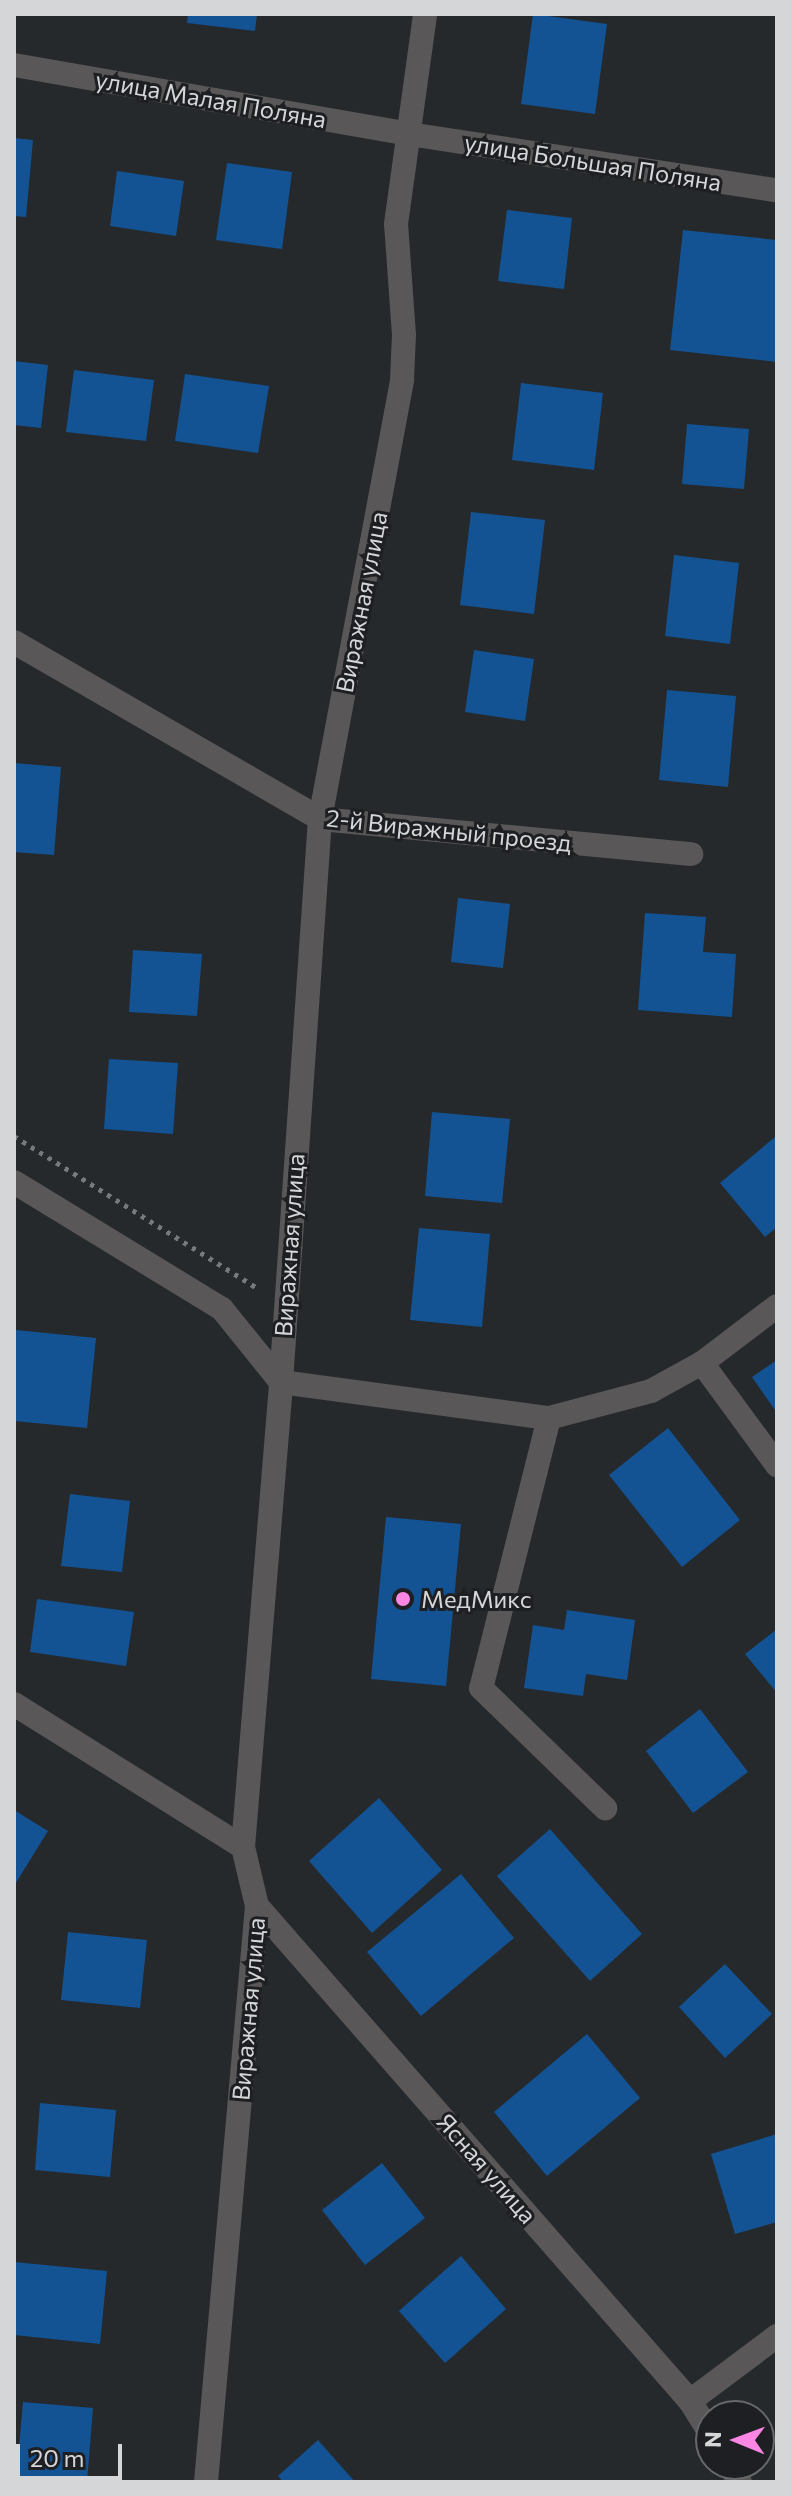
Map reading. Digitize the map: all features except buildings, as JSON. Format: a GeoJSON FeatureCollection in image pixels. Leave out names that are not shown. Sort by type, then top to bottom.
{"type":"FeatureCollection","features":[{"type":"Feature","properties":{"kind":"street","name":"Виражная улица"},"geometry":{"type":"LineString","coordinates":[[206,2482],[257,1906],[243,1847],[281,1382],[320,819],[402,380],[404,335],[396,224],[425,14]]}},
{"type":"Feature","properties":{"kind":"street","name":"улица Малая Поляна"},"geometry":{"type":"LineString","coordinates":[[14,65],[409,134]]}},
{"type":"Feature","properties":{"kind":"street","name":"улица Большая Поляна"},"geometry":{"type":"LineString","coordinates":[[409,134],[777,190]]}},
{"type":"Feature","properties":{"kind":"street","name":"2-й Виражный проезд"},"geometry":{"type":"LineString","coordinates":[[14,642],[320,819],[691,854]]}},
{"type":"Feature","properties":{"kind":"street"},"geometry":{"type":"LineString","coordinates":[[14,1182],[222,1309],[281,1382],[549,1418],[651,1391],[702,1363],[777,1306]]}},
{"type":"Feature","properties":{"kind":"street"},"geometry":{"type":"LineString","coordinates":[[702,1363],[777,1465]]}},
{"type":"Feature","properties":{"kind":"street"},"geometry":{"type":"LineString","coordinates":[[549,1418],[481,1688],[605,1808]]}},
{"type":"Feature","properties":{"kind":"street"},"geometry":{"type":"LineString","coordinates":[[14,1704],[243,1847]]}},
{"type":"Feature","properties":{"kind":"street","name":"Ясная улица"},"geometry":{"type":"LineString","coordinates":[[257,1906],[695,2409]]}},
{"type":"Feature","properties":{"kind":"street"},"geometry":{"type":"LineString","coordinates":[[690,2401],[777,2336]]}},
{"type":"Feature","properties":{"kind":"path"},"geometry":{"type":"LineString","coordinates":[[14,1136],[284,1305]]}},
{"type":"Feature","properties":{"kind":"place","name":"МедМикс"},"geometry":{"type":"Point","coordinates":[403,1599]}}]}
